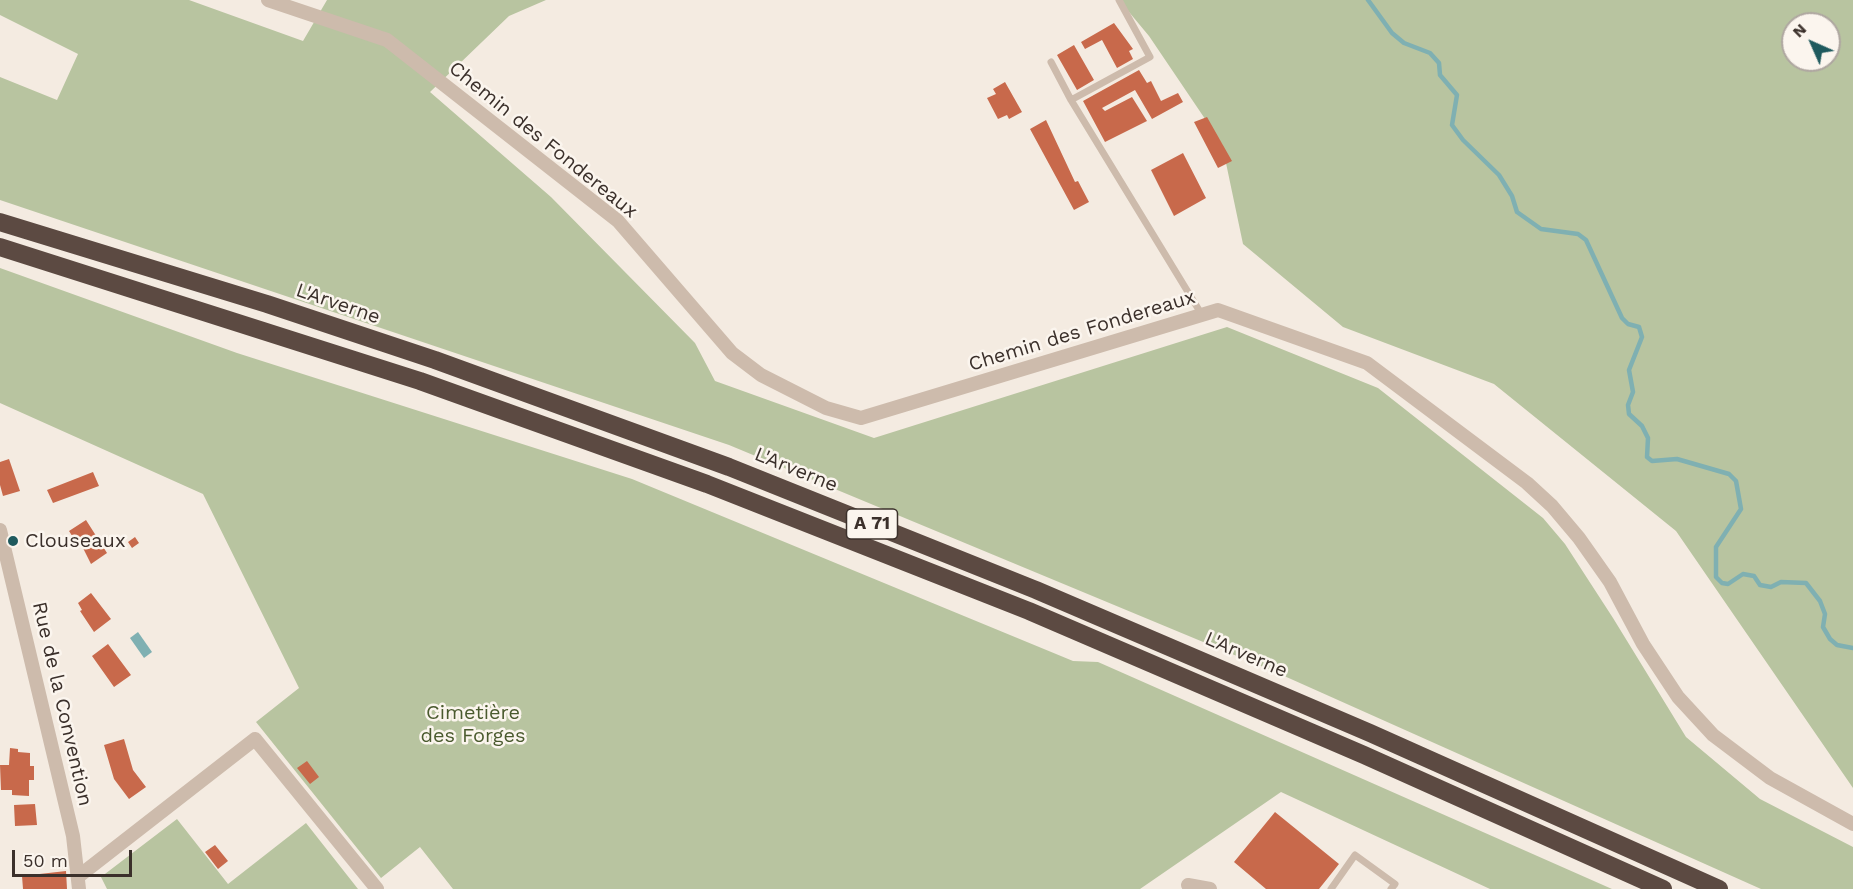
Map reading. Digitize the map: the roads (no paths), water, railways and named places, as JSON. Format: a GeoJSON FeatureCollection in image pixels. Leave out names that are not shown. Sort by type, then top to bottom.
{"type":"FeatureCollection","features":[{"type":"Feature","properties":{"kind":"highway","name":"L'Arverne"},"geometry":{"type":"LineString","coordinates":[[0,222],[267,304],[435,360],[740,472],[1036,590],[1370,733],[1719,889]]}},
{"type":"Feature","properties":{"kind":"highway","name":"A 71"},"geometry":{"type":"LineString","coordinates":[[0,247],[420,381],[707,484],[1050,620],[1364,755],[1663,889]]}},
{"type":"Feature","properties":{"kind":"street","name":"Chemin des Fondereaux"},"geometry":{"type":"LineString","coordinates":[[268,0],[387,40],[618,221],[732,353],[761,375],[826,408],[861,418],[1218,310],[1367,363],[1527,483],[1552,506],[1580,538],[1610,582],[1643,644],[1678,697],[1713,735],[1770,777],[1853,824]]}},
{"type":"Feature","properties":{"kind":"street","name":"Rue de la Convention"},"geometry":{"type":"LineString","coordinates":[[0,530],[73,836],[79,882]]}},
{"type":"Feature","properties":{"kind":"street"},"geometry":{"type":"LineString","coordinates":[[79,882],[255,739],[377,889]]}},
{"type":"Feature","properties":{"kind":"street"},"geometry":{"type":"LineString","coordinates":[[1188,885],[1210,889]]}},
{"type":"Feature","properties":{"kind":"lane"},"geometry":{"type":"LineString","coordinates":[[1071,100],[1150,57],[1119,0]]}},
{"type":"Feature","properties":{"kind":"lane"},"geometry":{"type":"LineString","coordinates":[[1051,62],[1071,100],[1202,315]]}},
{"type":"Feature","properties":{"kind":"lane"},"geometry":{"type":"LineString","coordinates":[[1331,889],[1355,855],[1395,884],[1391,889]]}},
{"type":"Feature","properties":{"kind":"water"},"geometry":{"type":"Polygon","coordinates":[[[138,632],[152,652],[144,658],[130,638],[138,632]]]}},
{"type":"Feature","properties":{"kind":"waterway"},"geometry":{"type":"LineString","coordinates":[[1368,0],[1392,33],[1404,43],[1430,53],[1439,63],[1440,75],[1457,95],[1452,125],[1463,140],[1499,175],[1512,196],[1517,212],[1541,229],[1578,234],[1586,240],[1622,318],[1628,324],[1639,327],[1642,337],[1629,370],[1633,392],[1628,405],[1629,414],[1642,426],[1648,438],[1647,457],[1652,461],[1677,459],[1729,474],[1736,481],[1741,509],[1716,547],[1716,577],[1722,583],[1728,584],[1743,574],[1754,576],[1760,585],[1771,587],[1781,582],[1806,583],[1820,601],[1825,614],[1823,627],[1830,639],[1837,645],[1853,648]]}},
{"type":"Feature","properties":{"kind":"place","name":"Clouseaux"},"geometry":{"type":"Point","coordinates":[13,541]}},
{"type":"Feature","properties":{"kind":"park label","name":"Cimetière des Forges"},"geometry":{"type":"Point","coordinates":[473,724]}}]}
